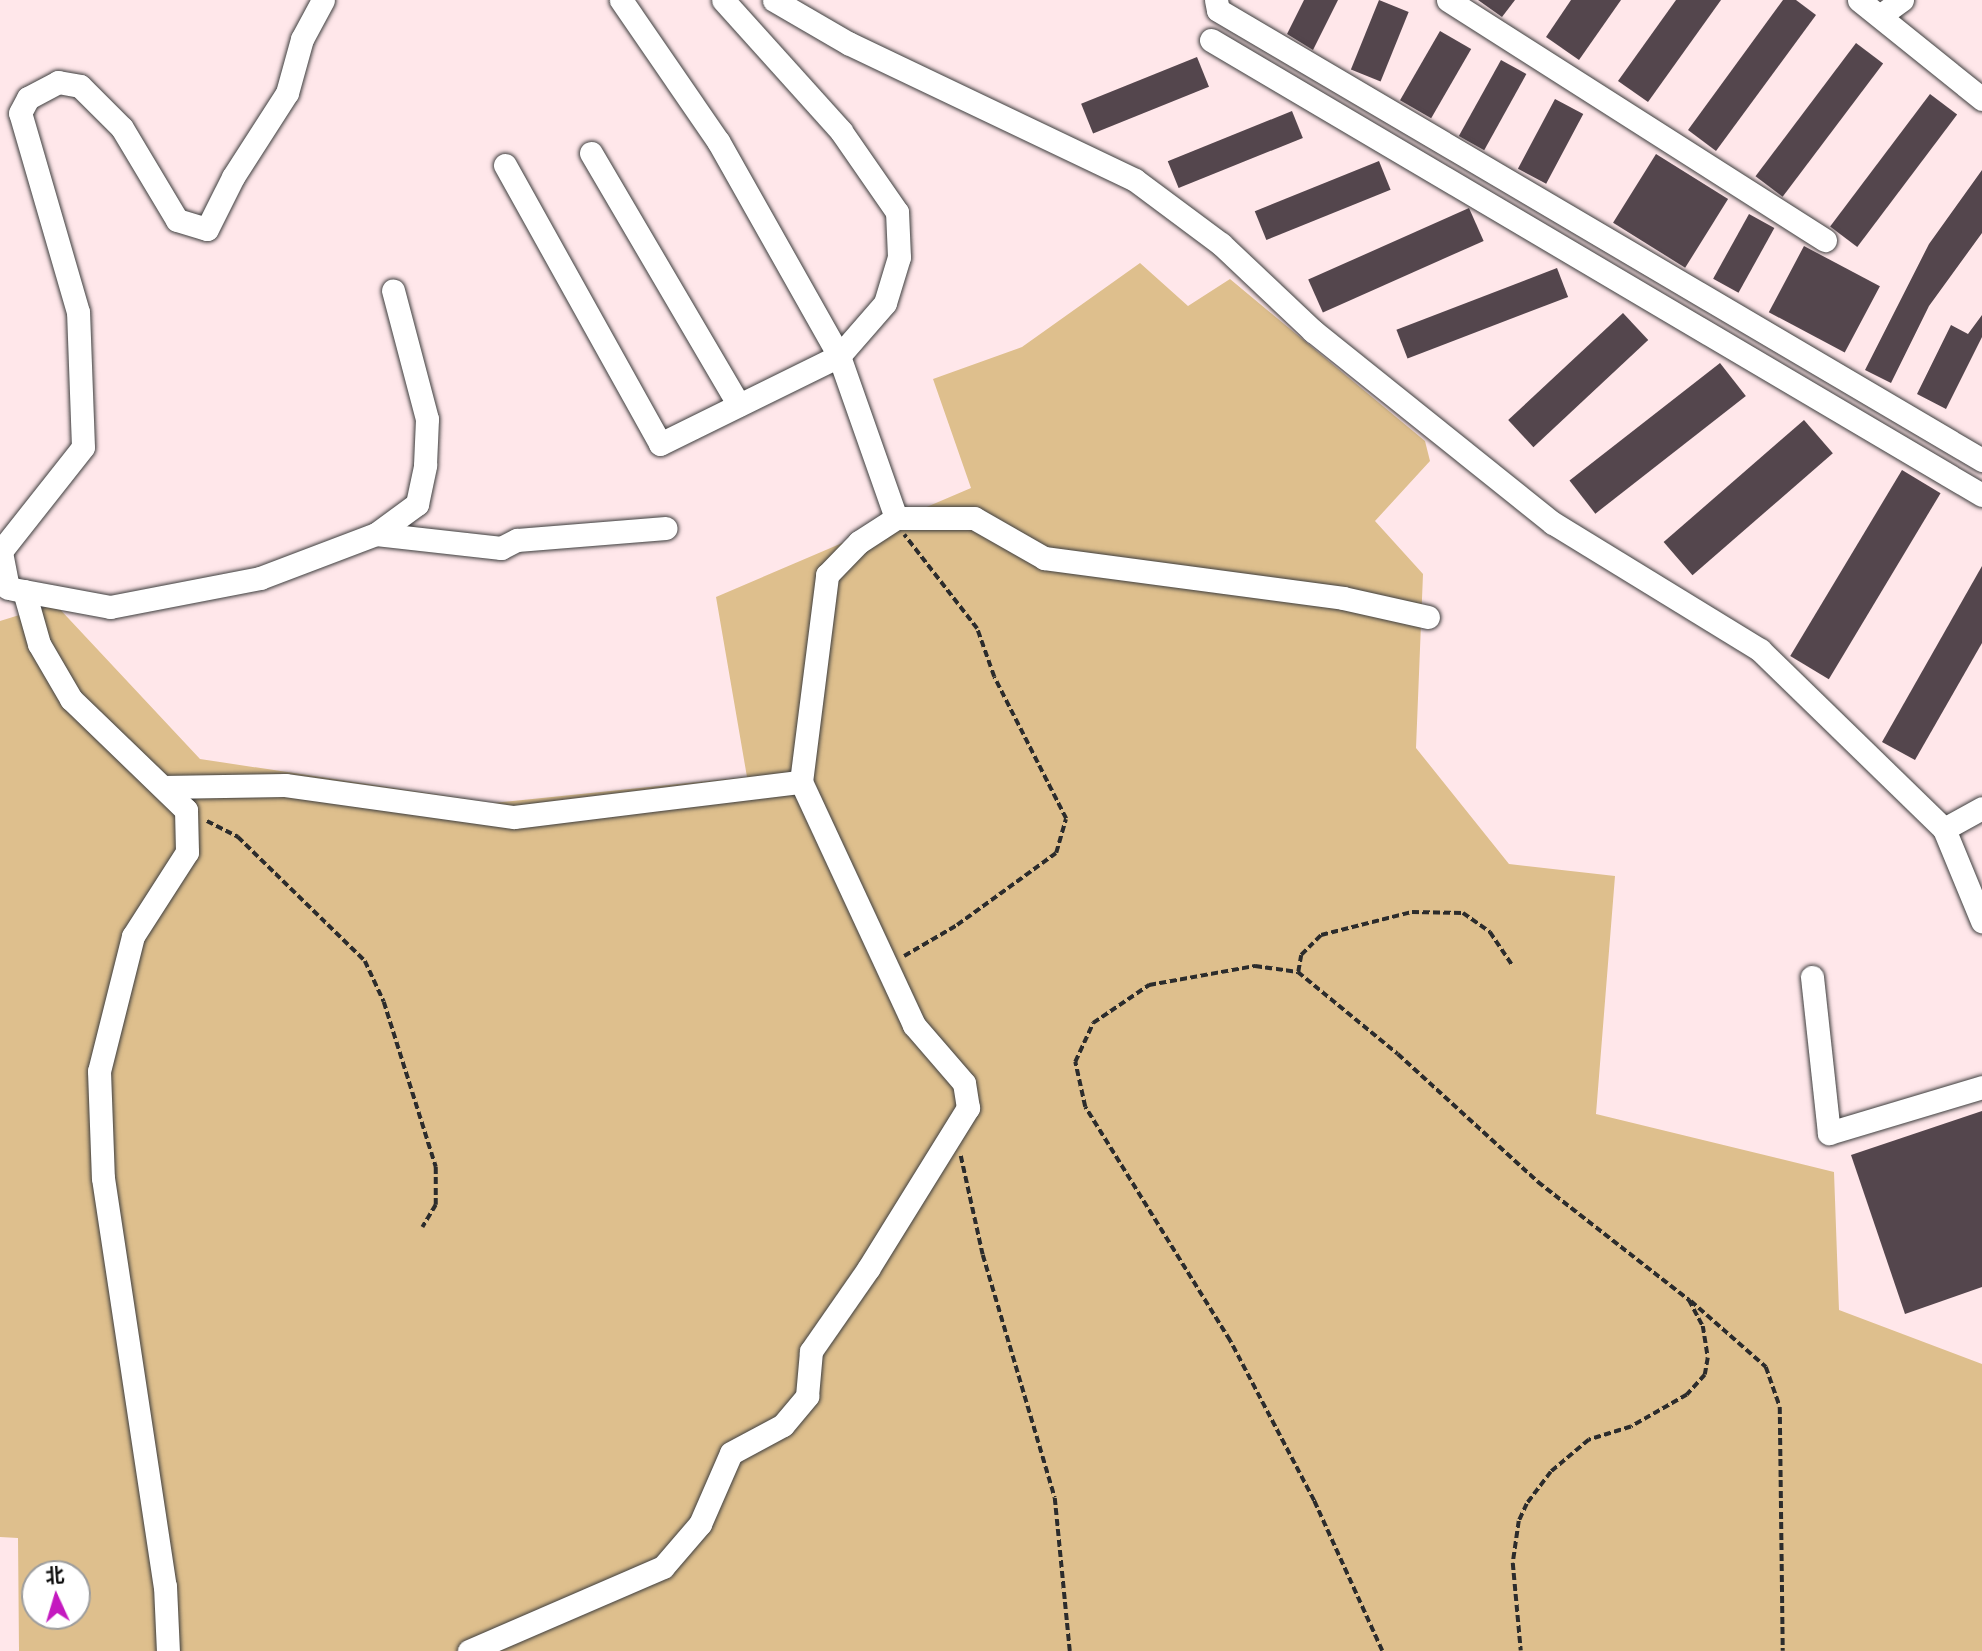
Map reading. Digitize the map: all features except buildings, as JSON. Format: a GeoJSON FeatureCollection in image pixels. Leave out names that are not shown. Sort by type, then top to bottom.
{"type":"FeatureCollection","features":[{"type":"Feature","properties":{"kind":"street"},"geometry":{"type":"LineString","coordinates":[[168,1651],[165,1586],[103,1178],[99,1071],[133,936],[187,852],[186,810],[71,699],[10,591],[1,551],[83,447],[78,312],[20,113],[28,98],[58,82],[80,86],[121,128],[177,220],[207,229],[233,177],[287,93],[302,39],[323,0]]}},
{"type":"Feature","properties":{"kind":"street"},"geometry":{"type":"LineString","coordinates":[[621,0],[718,141],[839,356],[896,518]]}},
{"type":"Feature","properties":{"kind":"street"},"geometry":{"type":"LineString","coordinates":[[505,164],[660,444],[839,356],[885,303],[899,257],[897,212],[873,171],[841,131],[723,0]]}},
{"type":"Feature","properties":{"kind":"street"},"geometry":{"type":"LineString","coordinates":[[774,0],[848,43],[1135,180],[1221,244],[1313,331],[1553,523],[1760,650],[1944,829],[1982,921]]}},
{"type":"Feature","properties":{"kind":"street"},"geometry":{"type":"LineString","coordinates":[[1216,0],[1218,10],[1230,18],[1982,460]]}},
{"type":"Feature","properties":{"kind":"street"},"geometry":{"type":"LineString","coordinates":[[1448,0],[1825,240]]}},
{"type":"Feature","properties":{"kind":"street"},"geometry":{"type":"LineString","coordinates":[[1859,0],[1881,15],[1982,99]]}},
{"type":"Feature","properties":{"kind":"street"},"geometry":{"type":"LineString","coordinates":[[1881,15],[1902,0]]}},
{"type":"Feature","properties":{"kind":"street"},"geometry":{"type":"LineString","coordinates":[[1212,40],[1982,495]]}},
{"type":"Feature","properties":{"kind":"street"},"geometry":{"type":"LineString","coordinates":[[591,153],[739,405]]}},
{"type":"Feature","properties":{"kind":"street"},"geometry":{"type":"LineString","coordinates":[[10,591],[110,607],[260,578],[376,534],[417,504],[425,465],[427,419],[393,290]]}},
{"type":"Feature","properties":{"kind":"street"},"geometry":{"type":"LineString","coordinates":[[469,1651],[663,1567],[700,1524],[731,1453],[783,1425],[807,1396],[811,1351],[868,1269],[968,1108],[964,1083],[914,1025],[801,782],[827,575],[859,542],[896,518],[974,518],[1044,558],[1343,598],[1427,617]]}},
{"type":"Feature","properties":{"kind":"street"},"geometry":{"type":"LineString","coordinates":[[376,534],[502,548],[517,540],[666,528]]}},
{"type":"Feature","properties":{"kind":"street"},"geometry":{"type":"LineString","coordinates":[[163,787],[285,785],[514,817],[801,782]]}},
{"type":"Feature","properties":{"kind":"street"},"geometry":{"type":"LineString","coordinates":[[1944,829],[1982,808]]}},
{"type":"Feature","properties":{"kind":"street"},"geometry":{"type":"LineString","coordinates":[[1812,977],[1829,1133],[1982,1087]]}},
{"type":"Feature","properties":{"kind":"path"},"geometry":{"type":"LineString","coordinates":[[887,966],[957,925],[1056,853],[1066,819],[994,677],[977,629],[907,541],[896,518]]}},
{"type":"Feature","properties":{"kind":"path"},"geometry":{"type":"LineString","coordinates":[[186,810],[238,837],[320,912],[365,961],[384,1002],[436,1167],[436,1205],[423,1227]]}},
{"type":"Feature","properties":{"kind":"path"},"geometry":{"type":"LineString","coordinates":[[1298,972],[1301,955],[1321,935],[1412,912],[1463,913],[1490,932],[1512,965]]}},
{"type":"Feature","properties":{"kind":"path"},"geometry":{"type":"LineString","coordinates":[[1382,1651],[1314,1501],[1230,1341],[1085,1107],[1075,1062],[1093,1023],[1149,985],[1255,966],[1298,972],[1398,1054],[1538,1182],[1689,1300],[1766,1367],[1780,1407],[1783,1651]]}},
{"type":"Feature","properties":{"kind":"path"},"geometry":{"type":"LineString","coordinates":[[955,1129],[983,1255],[1055,1498],[1070,1651]]}},
{"type":"Feature","properties":{"kind":"path"},"geometry":{"type":"LineString","coordinates":[[1521,1651],[1513,1563],[1519,1521],[1527,1504],[1551,1472],[1589,1440],[1654,1414],[1688,1395],[1705,1375],[1708,1358],[1703,1326],[1689,1300]]}},
{"type":"Feature","properties":{"kind":"shaded area"},"geometry":{"type":"Polygon","coordinates":[[[1140,263],[1188,306],[1230,279],[1425,441],[1430,461],[1375,521],[1423,574],[1416,748],[1509,864],[1615,876],[1596,1114],[1834,1172],[1839,1310],[1982,1364],[1982,1651],[19,1651],[18,1538],[0,1537],[0,621],[55,604],[200,759],[493,803],[747,777],[716,597],[971,488],[933,379],[1022,347],[1140,263]]]}}]}
